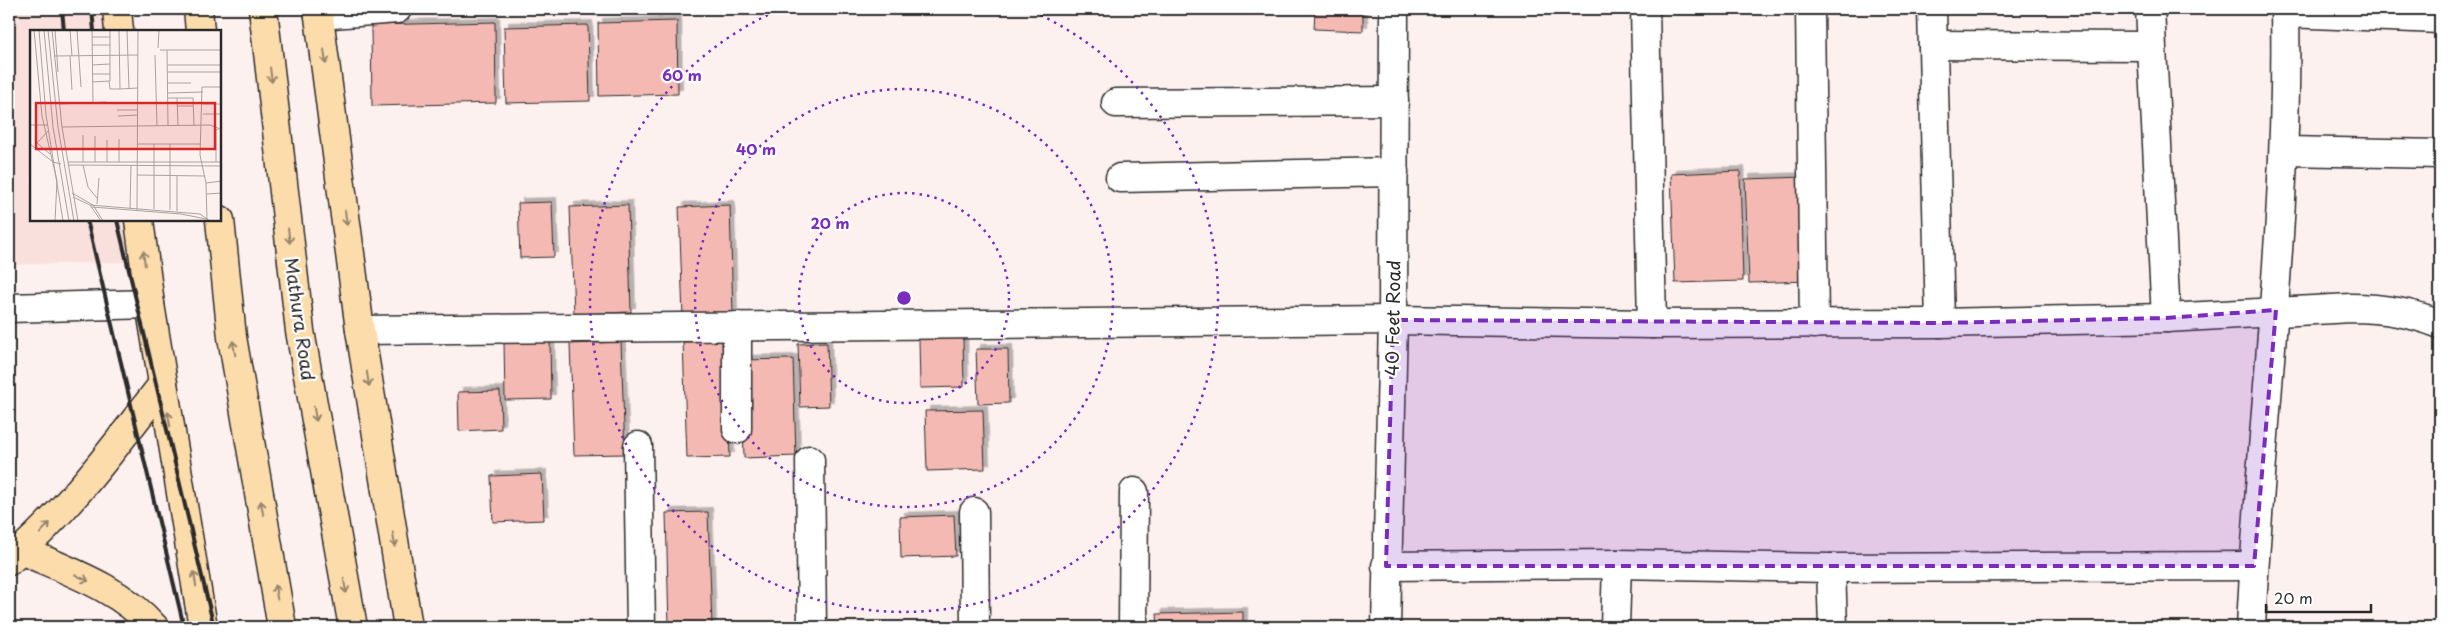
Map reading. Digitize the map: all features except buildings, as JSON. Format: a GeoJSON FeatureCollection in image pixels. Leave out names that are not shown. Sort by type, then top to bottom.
{"type":"FeatureCollection","features":[{"type":"Feature","properties":{"kind":"main road"},"geometry":{"type":"LineString","coordinates":[[116,9],[119,30]]}},
{"type":"Feature","properties":{"kind":"main road"},"geometry":{"type":"LineString","coordinates":[[198,9],[200,30]]}},
{"type":"Feature","properties":{"kind":"main road","name":"Mathura Road"},"geometry":{"type":"LineString","coordinates":[[263,9],[300,331],[353,627]]}},
{"type":"Feature","properties":{"kind":"main road"},"geometry":{"type":"LineString","coordinates":[[331,11],[360,330],[406,626]]}},
{"type":"Feature","properties":{"kind":"main road"},"geometry":{"type":"LineString","coordinates":[[139,221],[150,304],[203,627]]}},
{"type":"Feature","properties":{"kind":"main road"},"geometry":{"type":"LineString","coordinates":[[220,221],[232,336],[282,627]]}},
{"type":"Feature","properties":{"kind":"main road"},"geometry":{"type":"LineString","coordinates":[[154,627],[139,610],[108,590],[15,555],[86,484],[163,384]]}},
{"type":"Feature","properties":{"kind":"street"},"geometry":{"type":"LineString","coordinates":[[331,11],[397,9]]}},
{"type":"Feature","properties":{"kind":"street","name":"40 Feet Road"},"geometry":{"type":"LineString","coordinates":[[1386,627],[1393,320],[1394,9]]}},
{"type":"Feature","properties":{"kind":"street"},"geometry":{"type":"LineString","coordinates":[[1645,9],[1652,324]]}},
{"type":"Feature","properties":{"kind":"street"},"geometry":{"type":"LineString","coordinates":[[1810,9],[1814,324]]}},
{"type":"Feature","properties":{"kind":"street"},"geometry":{"type":"LineString","coordinates":[[1932,9],[1940,323]]}},
{"type":"Feature","properties":{"kind":"street"},"geometry":{"type":"LineString","coordinates":[[2150,9],[2166,318]]}},
{"type":"Feature","properties":{"kind":"street"},"geometry":{"type":"LineString","coordinates":[[2251,627],[2254,566],[2276,310],[2284,151],[2286,11],[2440,19]]}},
{"type":"Feature","properties":{"kind":"street"},"geometry":{"type":"LineString","coordinates":[[1933,45],[2151,46]]}},
{"type":"Feature","properties":{"kind":"street"},"geometry":{"type":"LineString","coordinates":[[1116,103],[1394,101]]}},
{"type":"Feature","properties":{"kind":"street"},"geometry":{"type":"LineString","coordinates":[[2284,151],[2440,154]]}},
{"type":"Feature","properties":{"kind":"street"},"geometry":{"type":"LineString","coordinates":[[1120,178],[1394,172]]}},
{"type":"Feature","properties":{"kind":"street"},"geometry":{"type":"LineString","coordinates":[[9,308],[150,304]]}},
{"type":"Feature","properties":{"kind":"street"},"geometry":{"type":"LineString","coordinates":[[360,330],[1393,320],[1652,324],[1940,323],[2166,318],[2276,310],[2382,308],[2416,314],[2440,324]]}},
{"type":"Feature","properties":{"kind":"street"},"geometry":{"type":"LineString","coordinates":[[737,326],[737,429]]}},
{"type":"Feature","properties":{"kind":"street"},"geometry":{"type":"LineString","coordinates":[[638,446],[641,627]]}},
{"type":"Feature","properties":{"kind":"street"},"geometry":{"type":"LineString","coordinates":[[810,460],[812,627]]}},
{"type":"Feature","properties":{"kind":"street"},"geometry":{"type":"LineString","coordinates":[[1133,627],[1134,492]]}},
{"type":"Feature","properties":{"kind":"street"},"geometry":{"type":"LineString","coordinates":[[974,512],[975,627]]}},
{"type":"Feature","properties":{"kind":"street"},"geometry":{"type":"LineString","coordinates":[[1386,566],[1617,564],[1831,568],[2254,566]]}},
{"type":"Feature","properties":{"kind":"street"},"geometry":{"type":"LineString","coordinates":[[1616,627],[1617,564]]}},
{"type":"Feature","properties":{"kind":"street"},"geometry":{"type":"LineString","coordinates":[[1831,568],[1833,627]]}},
{"type":"Feature","properties":{"kind":"highlighted area"},"geometry":{"type":"Polygon","coordinates":[[[2276,310],[2254,566],[1386,566],[1393,320],[1940,323],[2166,318],[2276,310]]]}},
{"type":"Feature","properties":{"kind":"shaded area"},"geometry":{"type":"Polygon","coordinates":[[[9,9],[108,9],[109,30],[30,30],[30,221],[124,221],[128,262],[9,265],[9,9]]]}},
{"type":"Feature","properties":{"kind":"railway"},"geometry":{"type":"LineString","coordinates":[[62,9],[64,30]]}},
{"type":"Feature","properties":{"kind":"railway"},"geometry":{"type":"LineString","coordinates":[[92,9],[94,30]]}},
{"type":"Feature","properties":{"kind":"railway"},"geometry":{"type":"LineString","coordinates":[[87,221],[184,627]]}},
{"type":"Feature","properties":{"kind":"railway"},"geometry":{"type":"LineString","coordinates":[[117,221],[214,627]]}}]}
